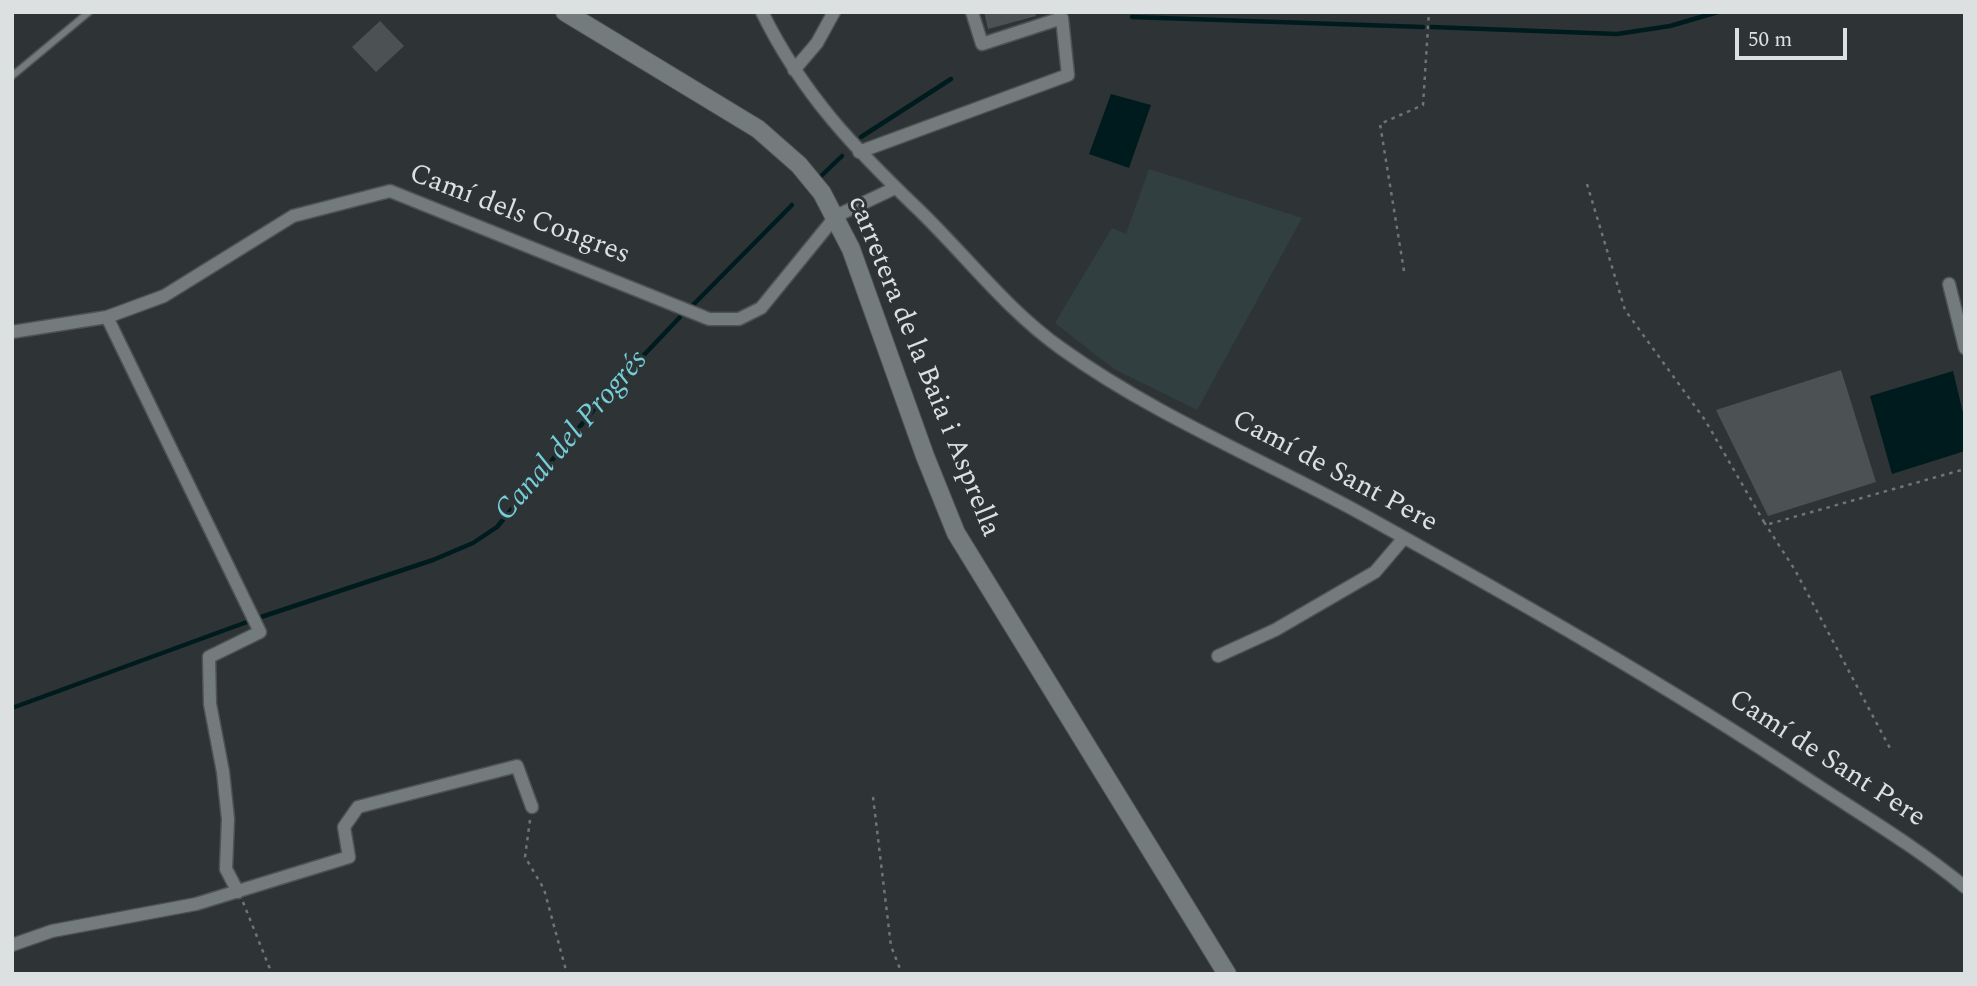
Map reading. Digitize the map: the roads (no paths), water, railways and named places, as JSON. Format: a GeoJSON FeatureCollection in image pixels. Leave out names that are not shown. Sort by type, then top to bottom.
{"type":"FeatureCollection","features":[{"type":"Feature","properties":{"kind":"main road","name":"carretera de la Baia i Asprella"},"geometry":{"type":"LineString","coordinates":[[565,12],[758,129],[799,165],[836,216],[956,533],[1227,974]]}},
{"type":"Feature","properties":{"kind":"street","name":"Camí de Sant Pere"},"geometry":{"type":"LineString","coordinates":[[762,12],[794,70],[828,118],[1012,308],[1060,348],[1127,392],[1404,538],[1708,712],[1917,848],[1965,887]]}},
{"type":"Feature","properties":{"kind":"street"},"geometry":{"type":"LineString","coordinates":[[794,70],[817,43],[834,12]]}},
{"type":"Feature","properties":{"kind":"street"},"geometry":{"type":"LineString","coordinates":[[859,152],[1068,75],[1062,18],[982,44],[972,12]]}},
{"type":"Feature","properties":{"kind":"street","name":"Camí dels Congres"},"geometry":{"type":"LineString","coordinates":[[12,332],[107,317],[164,296],[293,216],[390,191],[709,318],[739,319],[761,308],[770,299],[836,216],[895,188]]}},
{"type":"Feature","properties":{"kind":"street"},"geometry":{"type":"LineString","coordinates":[[1949,284],[1965,348]]}},
{"type":"Feature","properties":{"kind":"street"},"geometry":{"type":"LineString","coordinates":[[107,317],[260,632],[209,657],[210,704],[223,772],[228,819],[226,869],[239,892]]}},
{"type":"Feature","properties":{"kind":"street"},"geometry":{"type":"LineString","coordinates":[[1219,656],[1276,630],[1375,572],[1404,538]]}},
{"type":"Feature","properties":{"kind":"street"},"geometry":{"type":"LineString","coordinates":[[12,945],[52,931],[196,904],[349,857],[344,827],[358,807],[517,766],[532,807]]}},
{"type":"Feature","properties":{"kind":"lane"},"geometry":{"type":"LineString","coordinates":[[12,76],[89,12]]}},
{"type":"Feature","properties":{"kind":"water"},"geometry":{"type":"Polygon","coordinates":[[[1111,94],[1151,105],[1129,168],[1089,154],[1111,94]]]}},
{"type":"Feature","properties":{"kind":"water"},"geometry":{"type":"Polygon","coordinates":[[[1953,371],[1965,421],[1965,451],[1892,474],[1870,396],[1953,371]]]}},
{"type":"Feature","properties":{"kind":"waterway","name":"Canal del Progrés"},"geometry":{"type":"LineString","coordinates":[[1431,27],[1617,34],[1670,26],[1718,12]]}},
{"type":"Feature","properties":{"kind":"waterway","name":"Canal del Progrés"},"geometry":{"type":"LineString","coordinates":[[1132,17],[1423,27]]}},
{"type":"Feature","properties":{"kind":"waterway","name":"Canal del Progrés"},"geometry":{"type":"LineString","coordinates":[[861,137],[951,79]]}},
{"type":"Feature","properties":{"kind":"waterway","name":"Canal del Progrés"},"geometry":{"type":"LineString","coordinates":[[818,179],[842,156]]}},
{"type":"Feature","properties":{"kind":"waterway","name":"Canal del Progrés"},"geometry":{"type":"LineString","coordinates":[[693,305],[792,205]]}},
{"type":"Feature","properties":{"kind":"waterway","name":"Canal del Progrés"},"geometry":{"type":"LineString","coordinates":[[261,617],[433,560],[473,543],[497,527],[605,396],[680,317]]}},
{"type":"Feature","properties":{"kind":"waterway","name":"Canal del Progrés"},"geometry":{"type":"LineString","coordinates":[[12,708],[247,622]]}}]}
